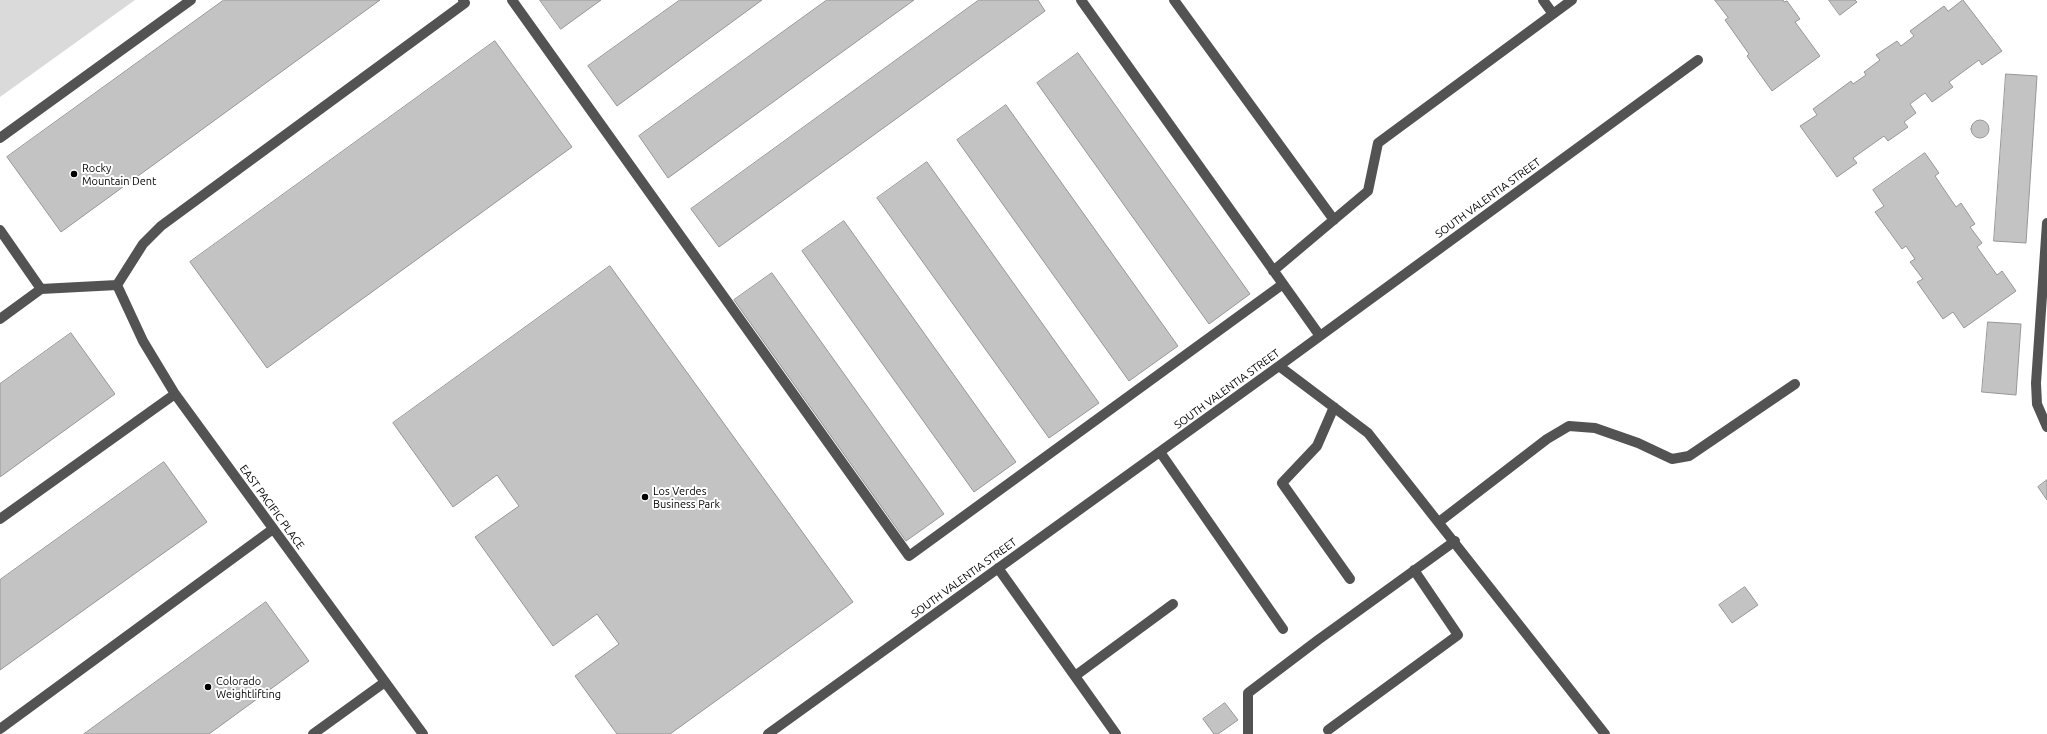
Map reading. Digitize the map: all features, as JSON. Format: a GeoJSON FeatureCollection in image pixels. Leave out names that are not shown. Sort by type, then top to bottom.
{"type":"FeatureCollection","features":[{"type":"Feature","properties":{"kind":"street"},"geometry":{"type":"LineString","coordinates":[[0,138],[191,0]]}},
{"type":"Feature","properties":{"kind":"street"},"geometry":{"type":"LineString","coordinates":[[0,319],[41,289],[117,285],[143,244],[161,226],[465,3],[463,0]]}},
{"type":"Feature","properties":{"kind":"street"},"geometry":{"type":"LineString","coordinates":[[512,0],[909,556],[1283,284]]}},
{"type":"Feature","properties":{"kind":"street"},"geometry":{"type":"LineString","coordinates":[[1082,0],[1320,336]]}},
{"type":"Feature","properties":{"kind":"street"},"geometry":{"type":"LineString","coordinates":[[1174,0],[1334,220]]}},
{"type":"Feature","properties":{"kind":"street"},"geometry":{"type":"LineString","coordinates":[[1543,0],[1553,14]]}},
{"type":"Feature","properties":{"kind":"street"},"geometry":{"type":"LineString","coordinates":[[1273,271],[1368,191],[1378,143],[1572,0]]}},
{"type":"Feature","properties":{"kind":"street","name":"SOUTH VALENTIA STREET"},"geometry":{"type":"LineString","coordinates":[[768,734],[1279,366],[1698,60]]}},
{"type":"Feature","properties":{"kind":"street"},"geometry":{"type":"LineString","coordinates":[[2047,223],[2036,383],[2037,404],[2047,427]]}},
{"type":"Feature","properties":{"kind":"street"},"geometry":{"type":"LineString","coordinates":[[0,230],[41,289]]}},
{"type":"Feature","properties":{"kind":"street","name":"EAST PACIFIC PLACE"},"geometry":{"type":"LineString","coordinates":[[117,285],[143,341],[175,394],[423,734]]}},
{"type":"Feature","properties":{"kind":"street"},"geometry":{"type":"LineString","coordinates":[[1279,366],[1368,433],[1455,541],[1605,734]]}},
{"type":"Feature","properties":{"kind":"street"},"geometry":{"type":"LineString","coordinates":[[1439,522],[1547,439],[1569,426],[1595,428],[1638,443],[1672,459],[1689,456],[1795,384]]}},
{"type":"Feature","properties":{"kind":"street"},"geometry":{"type":"LineString","coordinates":[[0,519],[175,394]]}},
{"type":"Feature","properties":{"kind":"street"},"geometry":{"type":"LineString","coordinates":[[1334,407],[1317,446],[1282,483],[1350,579]]}},
{"type":"Feature","properties":{"kind":"street"},"geometry":{"type":"LineString","coordinates":[[1160,452],[1283,629]]}},
{"type":"Feature","properties":{"kind":"street"},"geometry":{"type":"LineString","coordinates":[[0,729],[273,529]]}},
{"type":"Feature","properties":{"kind":"street"},"geometry":{"type":"LineString","coordinates":[[1248,734],[1248,693],[1455,541]]}},
{"type":"Feature","properties":{"kind":"street"},"geometry":{"type":"LineString","coordinates":[[998,568],[1116,734]]}},
{"type":"Feature","properties":{"kind":"street"},"geometry":{"type":"LineString","coordinates":[[1328,730],[1458,635],[1414,570]]}},
{"type":"Feature","properties":{"kind":"street"},"geometry":{"type":"LineString","coordinates":[[1075,676],[1174,604]]}},
{"type":"Feature","properties":{"kind":"street"},"geometry":{"type":"LineString","coordinates":[[313,734],[385,682]]}},
{"type":"Feature","properties":{"kind":"shaded area"},"geometry":{"type":"Polygon","coordinates":[[[0,0],[135,0],[0,97],[0,0]]]}},
{"type":"Feature","properties":{"kind":"building"},"geometry":{"type":"Polygon","coordinates":[[[224,0],[380,0],[61,232],[7,157],[224,0]]]}},
{"type":"Feature","properties":{"kind":"building"},"geometry":{"type":"Polygon","coordinates":[[[540,0],[601,0],[561,29],[540,0]]]}},
{"type":"Feature","properties":{"kind":"building"},"geometry":{"type":"Polygon","coordinates":[[[680,0],[762,0],[617,106],[588,66],[680,0]]]}},
{"type":"Feature","properties":{"kind":"building"},"geometry":{"type":"Polygon","coordinates":[[[827,0],[914,0],[668,178],[639,136],[827,0]]]}},
{"type":"Feature","properties":{"kind":"building"},"geometry":{"type":"Polygon","coordinates":[[[979,0],[1038,0],[1045,11],[719,247],[691,209],[979,0]]]}},
{"type":"Feature","properties":{"kind":"building"},"geometry":{"type":"Polygon","coordinates":[[[1715,0],[1787,1],[1800,19],[1795,22],[1820,56],[1772,91],[1747,56],[1749,54],[1725,20],[1728,18],[1715,0]]]}},
{"type":"Feature","properties":{"kind":"building"},"geometry":{"type":"Polygon","coordinates":[[[1829,0],[1855,0],[1857,2],[1840,15],[1829,0]]]}},
{"type":"Feature","properties":{"kind":"building"},"geometry":{"type":"Polygon","coordinates":[[[1963,0],[2002,51],[1982,65],[1979,60],[1949,82],[1953,87],[1932,102],[1925,93],[1910,104],[1916,113],[1904,122],[1908,127],[1888,141],[1884,136],[1853,158],[1857,163],[1837,177],[1800,126],[1817,115],[1813,109],[1851,81],[1853,84],[1866,75],[1864,72],[1880,60],[1876,55],[1897,41],[1901,46],[1914,36],[1910,31],[1944,6],[1948,11],[1963,0]]]}},
{"type":"Feature","properties":{"kind":"building"},"geometry":{"type":"Polygon","coordinates":[[[495,41],[572,147],[267,368],[190,262],[495,41]]]}},
{"type":"Feature","properties":{"kind":"building"},"geometry":{"type":"Polygon","coordinates":[[[1078,53],[1250,294],[1209,324],[1037,83],[1078,53]]]}},
{"type":"Feature","properties":{"kind":"building"},"geometry":{"type":"Polygon","coordinates":[[[2006,74],[2037,76],[2026,243],[1994,241],[2006,74]]]}},
{"type":"Feature","properties":{"kind":"building"},"geometry":{"type":"Polygon","coordinates":[[[1006,105],[1178,346],[1129,381],[957,140],[1006,105]]]}},
{"type":"Feature","properties":{"kind":"building"},"geometry":{"type":"Polygon","coordinates":[[[1976,120],[1984,120],[1989,125],[1987,136],[1984,138],[1976,138],[1971,133],[1971,125],[1976,120]]]}},
{"type":"Feature","properties":{"kind":"building"},"geometry":{"type":"Polygon","coordinates":[[[1925,153],[1939,173],[1935,176],[1956,207],[1961,203],[1975,224],[1970,227],[1982,243],[1977,247],[1997,275],[2002,271],[2016,291],[1964,328],[1953,312],[1943,319],[1917,282],[1923,279],[1910,262],[1915,259],[1906,246],[1902,249],[1875,212],[1884,206],[1873,190],[1925,153]]]}},
{"type":"Feature","properties":{"kind":"building"},"geometry":{"type":"Polygon","coordinates":[[[927,162],[1099,403],[1049,438],[877,198],[927,162]]]}},
{"type":"Feature","properties":{"kind":"building"},"geometry":{"type":"Polygon","coordinates":[[[844,221],[1016,462],[974,492],[802,251],[844,221]]]}},
{"type":"Feature","properties":{"kind":"building","name":"Los Verdes Business Park"},"geometry":{"type":"Polygon","coordinates":[[[610,266],[853,602],[670,734],[617,734],[575,676],[619,644],[597,614],[553,646],[475,537],[519,506],[497,475],[453,507],[393,423],[610,266]]]}},
{"type":"Feature","properties":{"kind":"building"},"geometry":{"type":"Polygon","coordinates":[[[772,273],[944,514],[906,541],[734,300],[772,273]]]}},
{"type":"Feature","properties":{"kind":"building"},"geometry":{"type":"Polygon","coordinates":[[[1988,322],[2021,324],[2016,395],[1982,392],[1988,322]]]}},
{"type":"Feature","properties":{"kind":"building"},"geometry":{"type":"Polygon","coordinates":[[[71,333],[115,394],[0,477],[0,384],[71,333]]]}},
{"type":"Feature","properties":{"kind":"building"},"geometry":{"type":"Polygon","coordinates":[[[164,462],[207,522],[0,670],[0,580],[164,462]]]}},
{"type":"Feature","properties":{"kind":"building"},"geometry":{"type":"Polygon","coordinates":[[[2047,480],[2047,500],[2038,487],[2047,480]]]}},
{"type":"Feature","properties":{"kind":"building"},"geometry":{"type":"Polygon","coordinates":[[[1745,587],[1758,605],[1732,623],[1719,605],[1745,587]]]}},
{"type":"Feature","properties":{"kind":"building"},"geometry":{"type":"Polygon","coordinates":[[[266,602],[309,661],[209,734],[84,734],[266,602]]]}},
{"type":"Feature","properties":{"kind":"building"},"geometry":{"type":"Polygon","coordinates":[[[1225,703],[1238,720],[1218,734],[1214,734],[1203,719],[1225,703]]]}},
{"type":"Feature","properties":{"kind":"place","name":"Rocky Mountain Dent"},"geometry":{"type":"Point","coordinates":[74,174]}},
{"type":"Feature","properties":{"kind":"place","name":"Los Verdes Business Park"},"geometry":{"type":"Point","coordinates":[645,497]}},
{"type":"Feature","properties":{"kind":"place","name":"Colorado Weightlifting"},"geometry":{"type":"Point","coordinates":[208,687]}}]}
